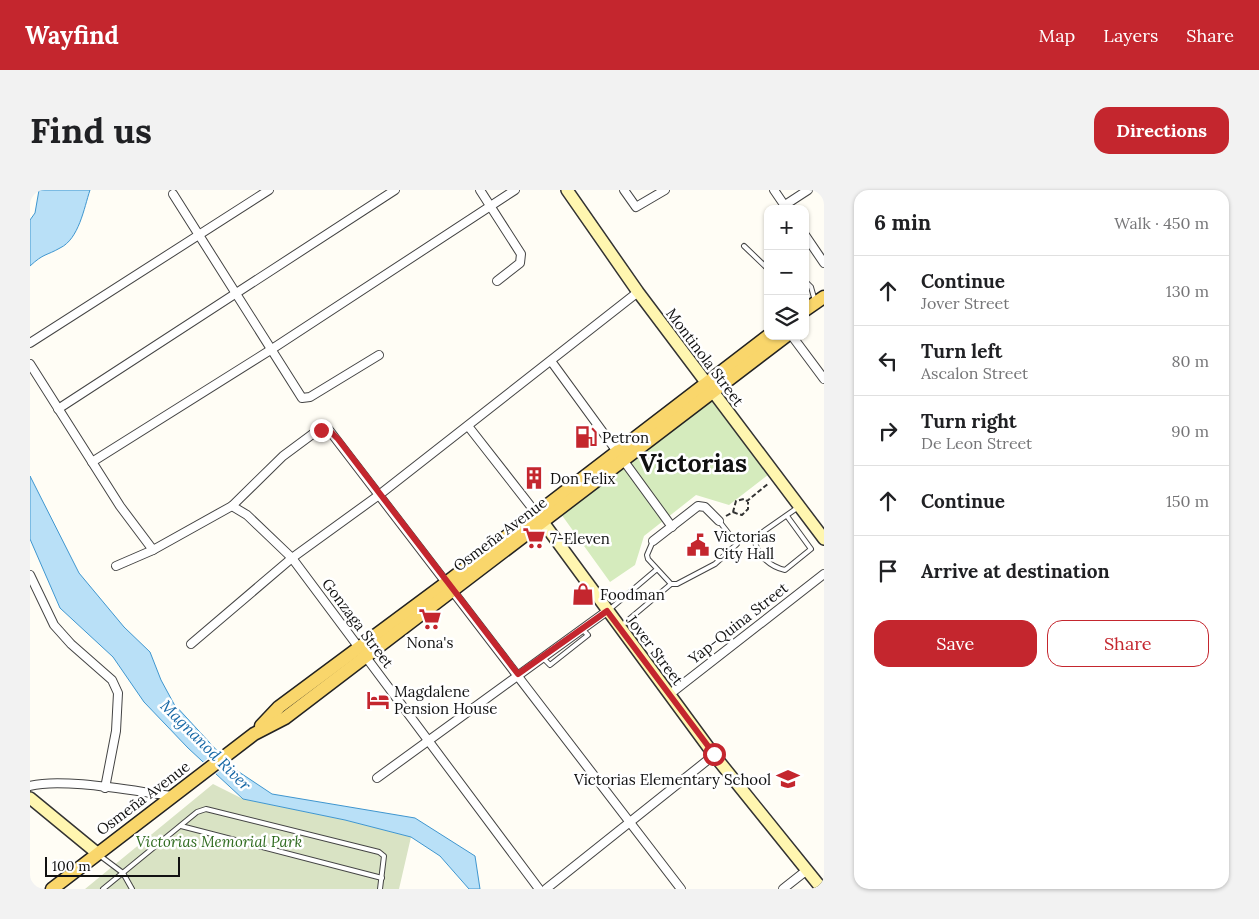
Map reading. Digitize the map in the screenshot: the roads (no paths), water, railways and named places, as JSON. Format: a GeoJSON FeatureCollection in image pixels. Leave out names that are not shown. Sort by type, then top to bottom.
{"type":"FeatureCollection","features":[{"type":"Feature","properties":{"kind":"main road","name":"Osmeña Avenue"},"geometry":{"type":"LineString","coordinates":[[709,388],[764,340]]}},
{"type":"Feature","properties":{"kind":"main road","name":"Osmeña Avenue"},"geometry":{"type":"LineString","coordinates":[[52,889],[254,734],[279,707],[362,652],[709,388],[780,340]]}},
{"type":"Feature","properties":{"kind":"street"},"geometry":{"type":"LineString","coordinates":[[30,344],[269,190]]}},
{"type":"Feature","properties":{"kind":"street"},"geometry":{"type":"LineString","coordinates":[[58,409],[395,190]]}},
{"type":"Feature","properties":{"kind":"street"},"geometry":{"type":"LineString","coordinates":[[480,190],[518,249],[521,260],[520,263],[497,281]]}},
{"type":"Feature","properties":{"kind":"street"},"geometry":{"type":"LineString","coordinates":[[92,462],[272,350],[516,190]]}},
{"type":"Feature","properties":{"kind":"street","name":"Montinola Street"},"geometry":{"type":"LineString","coordinates":[[567,190],[638,292],[824,540]]}},
{"type":"Feature","properties":{"kind":"street"},"geometry":{"type":"LineString","coordinates":[[624,190],[636,207],[665,190]]}},
{"type":"Feature","properties":{"kind":"street"},"geometry":{"type":"LineString","coordinates":[[774,190],[785,205]]}},
{"type":"Feature","properties":{"kind":"street"},"geometry":{"type":"LineString","coordinates":[[789,205],[808,190]]}},
{"type":"Feature","properties":{"kind":"street"},"geometry":{"type":"LineString","coordinates":[[173,194],[302,398],[310,397],[379,355]]}},
{"type":"Feature","properties":{"kind":"street"},"geometry":{"type":"LineString","coordinates":[[809,241],[824,263]]}},
{"type":"Feature","properties":{"kind":"street"},"geometry":{"type":"LineString","coordinates":[[191,644],[292,558],[379,495],[638,292]]}},
{"type":"Feature","properties":{"kind":"street"},"geometry":{"type":"LineString","coordinates":[[795,340],[824,379]]}},
{"type":"Feature","properties":{"kind":"street"},"geometry":{"type":"LineString","coordinates":[[551,361],[619,457],[672,527]]}},
{"type":"Feature","properties":{"kind":"street"},"geometry":{"type":"LineString","coordinates":[[30,364],[120,506],[152,550]]}},
{"type":"Feature","properties":{"kind":"street","name":"Jover Street"},"geometry":{"type":"LineString","coordinates":[[468,426],[539,518],[714,754],[822,889]]}},
{"type":"Feature","properties":{"kind":"street"},"geometry":{"type":"LineString","coordinates":[[116,566],[152,550],[232,506],[283,456],[321,430],[329,430],[338,439],[379,495],[518,674],[627,822],[681,889]]}},
{"type":"Feature","properties":{"kind":"street","name":"Gonzaga Street"},"geometry":{"type":"LineString","coordinates":[[232,506],[247,514],[292,558],[430,740],[539,889]]}},
{"type":"Feature","properties":{"kind":"street"},"geometry":{"type":"LineString","coordinates":[[653,542],[698,506],[705,507],[719,521]]}},
{"type":"Feature","properties":{"kind":"street"},"geometry":{"type":"LineString","coordinates":[[30,574],[54,625],[71,644],[112,680],[116,687],[118,705],[116,731],[105,788]]}},
{"type":"Feature","properties":{"kind":"street","name":"Yap-Quina Street"},"geometry":{"type":"LineString","coordinates":[[670,694],[824,574]]}},
{"type":"Feature","properties":{"kind":"street"},"geometry":{"type":"LineString","coordinates":[[377,778],[607,611]]}},
{"type":"Feature","properties":{"kind":"street"},"geometry":{"type":"LineString","coordinates":[[546,889],[714,754]]}},
{"type":"Feature","properties":{"kind":"street"},"geometry":{"type":"LineString","coordinates":[[30,786],[46,784],[105,788],[173,796]]}},
{"type":"Feature","properties":{"kind":"street"},"geometry":{"type":"LineString","coordinates":[[30,798],[97,853]]}},
{"type":"Feature","properties":{"kind":"street"},"geometry":{"type":"LineString","coordinates":[[783,889],[806,870]]}},
{"type":"Feature","properties":{"kind":"lane"},"geometry":{"type":"LineString","coordinates":[[744,246],[764,265]]}},
{"type":"Feature","properties":{"kind":"lane"},"geometry":{"type":"LineString","coordinates":[[809,285],[815,304]]}},
{"type":"Feature","properties":{"kind":"lane"},"geometry":{"type":"LineString","coordinates":[[787,516],[811,549],[785,570],[771,565],[760,552],[755,540],[757,536],[799,506]]}},
{"type":"Feature","properties":{"kind":"lane"},"geometry":{"type":"LineString","coordinates":[[620,628],[672,584],[691,577],[715,564],[737,544],[719,521]]}},
{"type":"Feature","properties":{"kind":"lane"},"geometry":{"type":"LineString","coordinates":[[653,542],[647,555],[648,559],[656,570],[672,584]]}},
{"type":"Feature","properties":{"kind":"lane"},"geometry":{"type":"LineString","coordinates":[[607,611],[656,570]]}},
{"type":"Feature","properties":{"kind":"lane"},"geometry":{"type":"LineString","coordinates":[[102,889],[123,874],[197,812],[206,809],[370,850],[384,856],[380,889]]}},
{"type":"Feature","properties":{"kind":"lane"},"geometry":{"type":"LineString","coordinates":[[181,826],[382,878]]}},
{"type":"Feature","properties":{"kind":"lane"},"geometry":{"type":"LineString","coordinates":[[97,853],[123,874],[132,889]]}},
{"type":"Feature","properties":{"kind":"water"},"geometry":{"type":"Polygon","coordinates":[[[39,190],[90,190],[80,222],[72,238],[66,244],[30,266],[30,220],[35,213],[39,190]]]}},
{"type":"Feature","properties":{"kind":"water","name":"Magnanod River"},"geometry":{"type":"Polygon","coordinates":[[[30,476],[79,573],[124,627],[150,652],[161,680],[174,704],[233,768],[272,794],[415,818],[475,856],[480,889],[469,889],[440,856],[411,837],[345,820],[243,799],[188,748],[144,702],[113,657],[60,608],[30,539],[30,476]]]}},
{"type":"Feature","properties":{"kind":"place","name":"Petron"},"geometry":{"type":"Point","coordinates":[586,437]}},
{"type":"Feature","properties":{"kind":"place","name":"Don Felix"},"geometry":{"type":"Point","coordinates":[534,478]}},
{"type":"Feature","properties":{"kind":"place","name":"7-Eleven"},"geometry":{"type":"Point","coordinates":[534,538]}},
{"type":"Feature","properties":{"kind":"place","name":"Victorias City Hall"},"geometry":{"type":"Point","coordinates":[698,545]}},
{"type":"Feature","properties":{"kind":"place","name":"Foodman"},"geometry":{"type":"Point","coordinates":[583,594]}},
{"type":"Feature","properties":{"kind":"place","name":"Nona's"},"geometry":{"type":"Point","coordinates":[430,619]}},
{"type":"Feature","properties":{"kind":"place","name":"Magdalene Pension House"},"geometry":{"type":"Point","coordinates":[378,700]}},
{"type":"Feature","properties":{"kind":"place","name":"Victorias Elementary School"},"geometry":{"type":"Point","coordinates":[788,779]}},
{"type":"Feature","properties":{"kind":"district","name":"Victorias"},"geometry":{"type":"Point","coordinates":[693,463]}},
{"type":"Feature","properties":{"kind":"park label","name":"Victorias Memorial Park"},"geometry":{"type":"Point","coordinates":[219,841]}}]}
